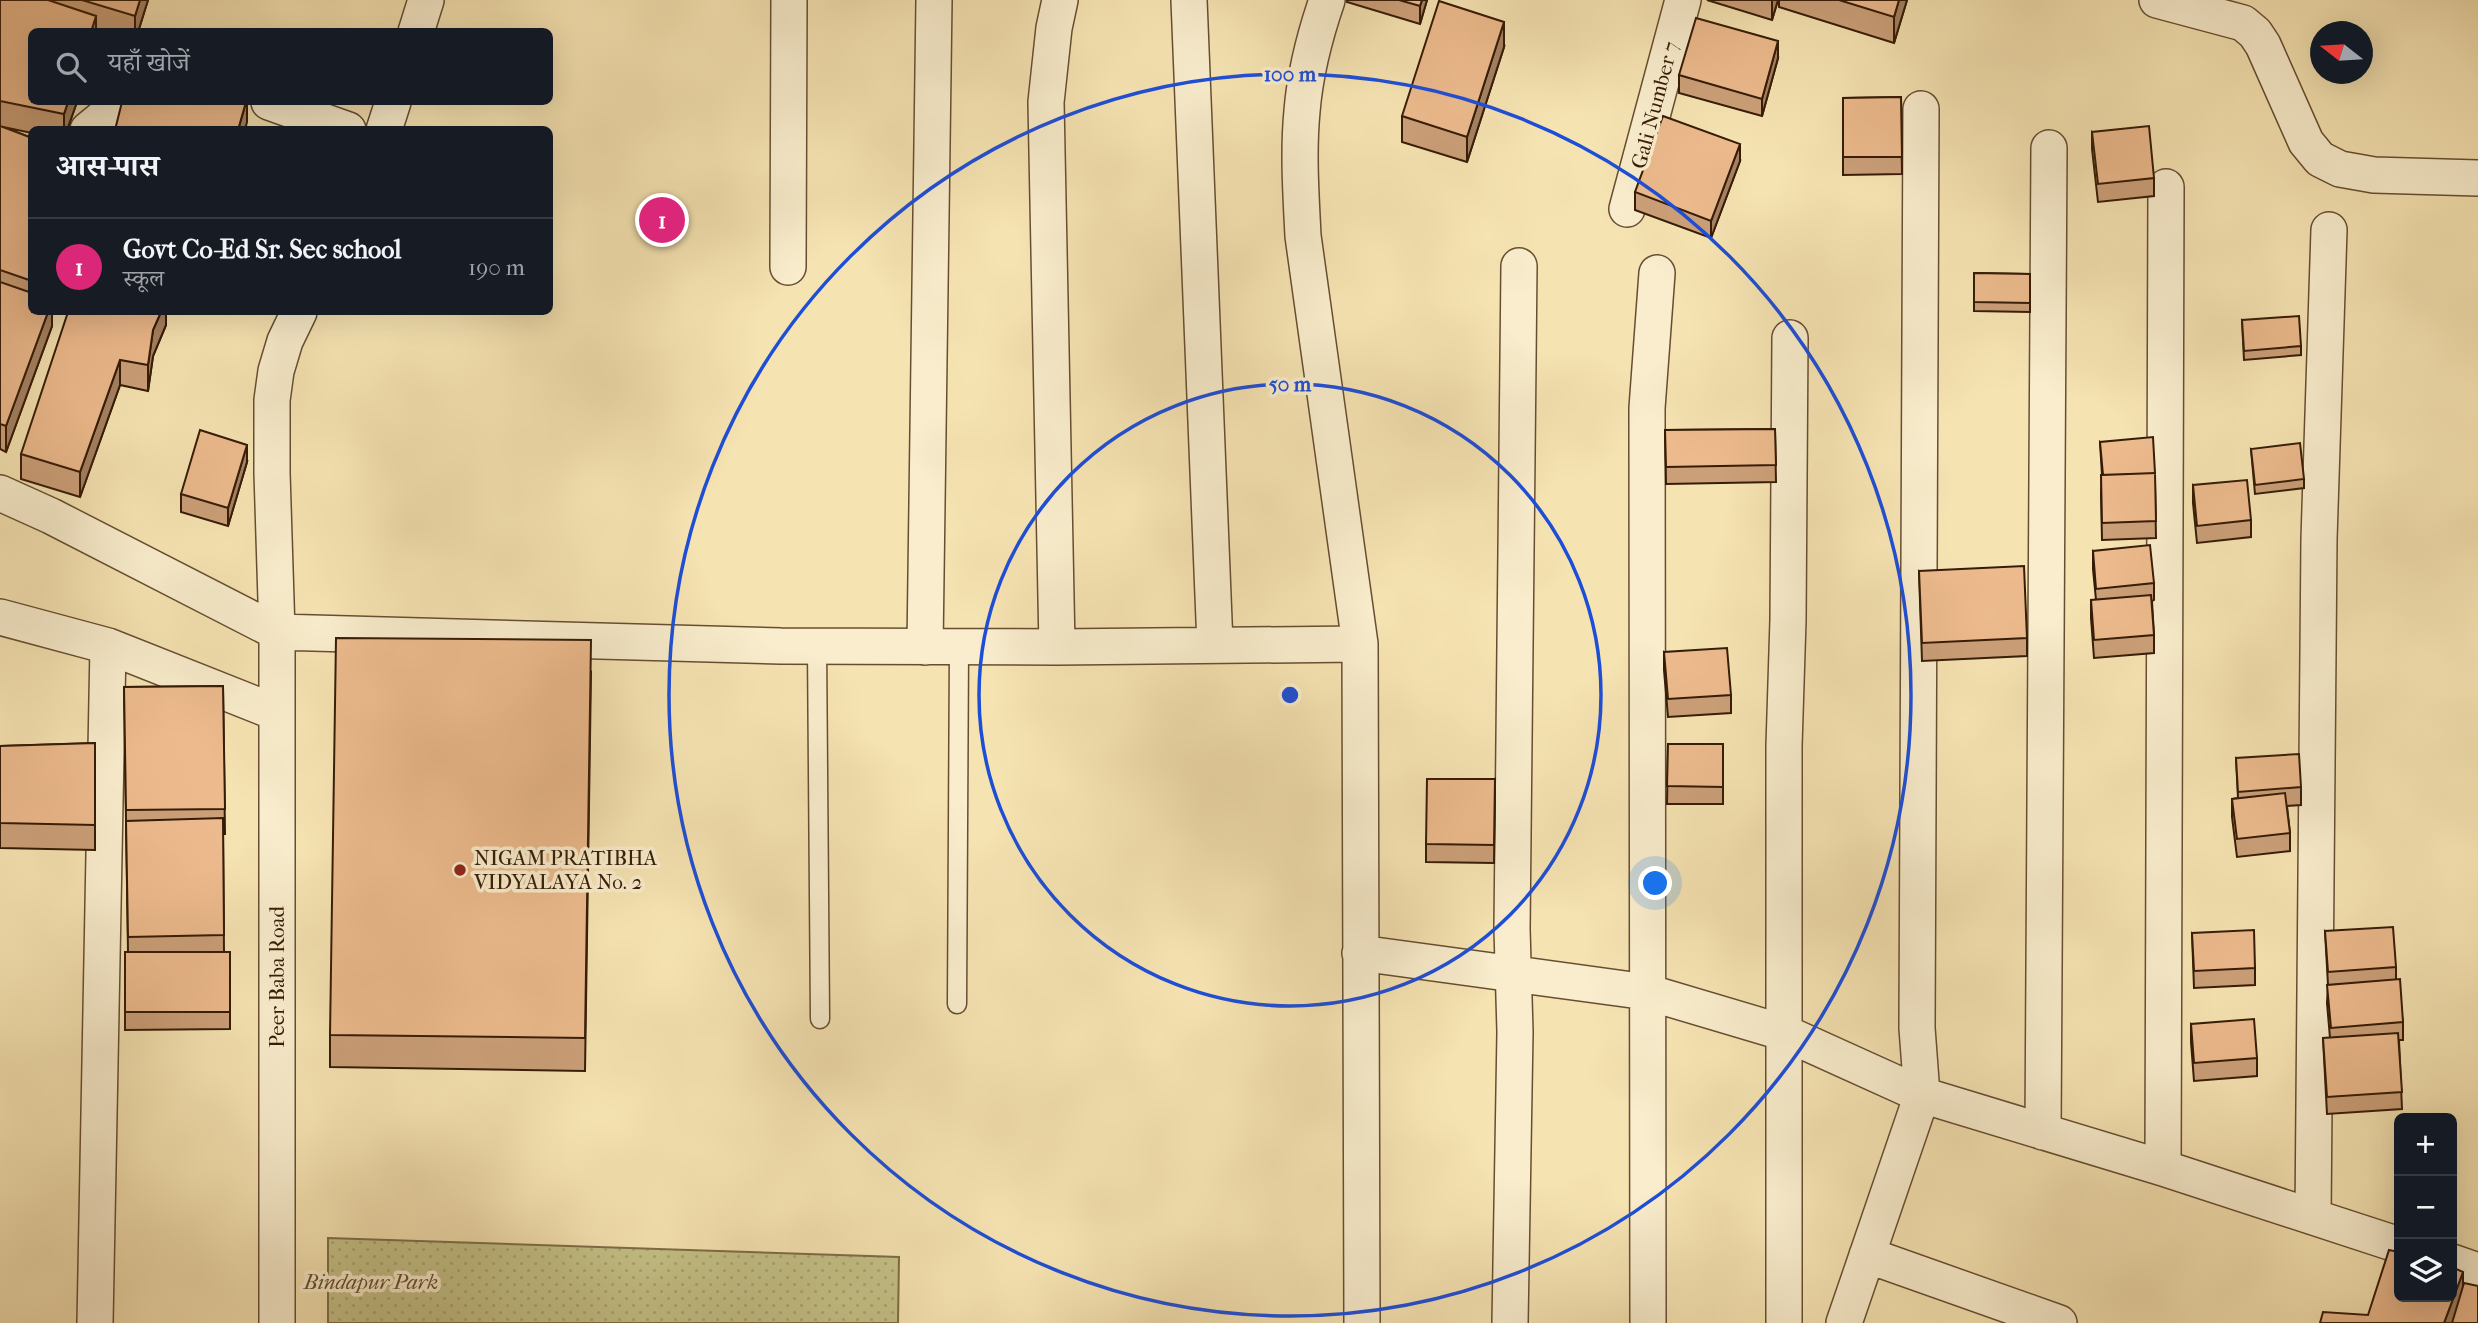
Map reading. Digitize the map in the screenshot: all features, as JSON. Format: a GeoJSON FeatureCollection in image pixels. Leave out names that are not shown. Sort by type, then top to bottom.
{"type":"FeatureCollection","features":[{"type":"Feature","properties":{"kind":"street"},"geometry":{"type":"LineString","coordinates":[[417,28],[426,0]]}},
{"type":"Feature","properties":{"kind":"street"},"geometry":{"type":"LineString","coordinates":[[788,267],[789,0]]}},
{"type":"Feature","properties":{"kind":"street"},"geometry":{"type":"LineString","coordinates":[[925,647],[934,0]]}},
{"type":"Feature","properties":{"kind":"street"},"geometry":{"type":"LineString","coordinates":[[1057,647],[1046,102],[1054,28],[1060,0]]}},
{"type":"Feature","properties":{"kind":"street"},"geometry":{"type":"LineString","coordinates":[[1189,0],[1215,645]]}},
{"type":"Feature","properties":{"kind":"street"},"geometry":{"type":"LineString","coordinates":[[1327,0],[1316,32],[1302,110],[1300,168],[1303,236],[1360,644],[1362,1323]]}},
{"type":"Feature","properties":{"kind":"street","name":"Gali Number 7"},"geometry":{"type":"LineString","coordinates":[[1627,209],[1683,0]]}},
{"type":"Feature","properties":{"kind":"street"},"geometry":{"type":"LineString","coordinates":[[2157,0],[2243,23],[2255,33],[2263,45]]}},
{"type":"Feature","properties":{"kind":"street"},"geometry":{"type":"LineString","coordinates":[[2251,0],[2263,45],[2306,142],[2320,159],[2340,169],[2374,175],[2478,178]]}},
{"type":"Feature","properties":{"kind":"street"},"geometry":{"type":"LineString","coordinates":[[93,126],[118,105]]}},
{"type":"Feature","properties":{"kind":"street"},"geometry":{"type":"LineString","coordinates":[[277,105],[337,126]]}},
{"type":"Feature","properties":{"kind":"street"},"geometry":{"type":"LineString","coordinates":[[385,126],[392,105]]}},
{"type":"Feature","properties":{"kind":"street"},"geometry":{"type":"LineString","coordinates":[[1844,1323],[1922,1095],[1917,1028],[1921,108]]}},
{"type":"Feature","properties":{"kind":"street"},"geometry":{"type":"LineString","coordinates":[[2043,1132],[2049,148]]}},
{"type":"Feature","properties":{"kind":"street"},"geometry":{"type":"LineString","coordinates":[[2163,1168],[2166,187]]}},
{"type":"Feature","properties":{"kind":"street"},"geometry":{"type":"LineString","coordinates":[[2312,1217],[2319,539],[2329,230]]}},
{"type":"Feature","properties":{"kind":"street"},"geometry":{"type":"LineString","coordinates":[[1510,1323],[1515,1032],[1512,974],[1518,266]]}},
{"type":"Feature","properties":{"kind":"street"},"geometry":{"type":"LineString","coordinates":[[1648,1323],[1647,408],[1657,273]]}},
{"type":"Feature","properties":{"kind":"street","name":"Peer Baba Road"},"geometry":{"type":"LineString","coordinates":[[277,1323],[277,632],[272,400],[276,371],[285,341],[298,315]]}},
{"type":"Feature","properties":{"kind":"street"},"geometry":{"type":"LineString","coordinates":[[1783,1323],[1784,746],[1788,620],[1790,338]]}},
{"type":"Feature","properties":{"kind":"street"},"geometry":{"type":"LineString","coordinates":[[0,493],[51,516],[277,632],[817,646],[1360,644]]}},
{"type":"Feature","properties":{"kind":"street"},"geometry":{"type":"LineString","coordinates":[[0,617],[108,646],[277,713]]}},
{"type":"Feature","properties":{"kind":"street"},"geometry":{"type":"LineString","coordinates":[[95,1323],[108,646]]}},
{"type":"Feature","properties":{"kind":"street"},"geometry":{"type":"LineString","coordinates":[[1360,953],[1647,992],[1785,1033],[1922,1095],[2163,1168],[2394,1243]]}},
{"type":"Feature","properties":{"kind":"street"},"geometry":{"type":"LineString","coordinates":[[1867,1255],[2059,1323]]}},
{"type":"Feature","properties":{"kind":"street"},"geometry":{"type":"LineString","coordinates":[[2457,1264],[2478,1271]]}},
{"type":"Feature","properties":{"kind":"lane"},"geometry":{"type":"LineString","coordinates":[[817,646],[820,1019]]}},
{"type":"Feature","properties":{"kind":"lane"},"geometry":{"type":"LineString","coordinates":[[957,1004],[959,647]]}},
{"type":"Feature","properties":{"kind":"green space","name":"Bindapur Park"},"geometry":{"type":"Polygon","coordinates":[[[328,1238],[899,1257],[898,1323],[328,1323],[328,1238]]]}},
{"type":"Feature","properties":{"kind":"building"},"geometry":{"type":"Polygon","coordinates":[[[0,0],[48,0],[96,16],[92,28],[28,28],[28,105],[67,105],[64,114],[0,101],[0,0]]]}},
{"type":"Feature","properties":{"kind":"building"},"geometry":{"type":"Polygon","coordinates":[[[82,0],[140,0],[135,16],[82,0]]]}},
{"type":"Feature","properties":{"kind":"building"},"geometry":{"type":"Polygon","coordinates":[[[1399,0],[1422,0],[1420,6],[1399,0]]]}},
{"type":"Feature","properties":{"kind":"building"},"geometry":{"type":"Polygon","coordinates":[[[1839,0],[1899,0],[1894,17],[1839,0]]]}},
{"type":"Feature","properties":{"kind":"building"},"geometry":{"type":"Polygon","coordinates":[[[1439,1],[1504,22],[1467,137],[1402,116],[1439,1]]]}},
{"type":"Feature","properties":{"kind":"building"},"geometry":{"type":"Polygon","coordinates":[[[1696,18],[1778,41],[1762,99],[1679,75],[1696,18]]]}},
{"type":"Feature","properties":{"kind":"building"},"geometry":{"type":"Polygon","coordinates":[[[1901,97],[1902,157],[1843,157],[1843,98],[1901,97]]]}},
{"type":"Feature","properties":{"kind":"building"},"geometry":{"type":"Polygon","coordinates":[[[121,105],[245,105],[239,126],[116,126],[121,105]]]}},
{"type":"Feature","properties":{"kind":"building"},"geometry":{"type":"Polygon","coordinates":[[[1663,116],[1740,144],[1711,221],[1635,192],[1663,116]]]}},
{"type":"Feature","properties":{"kind":"building"},"geometry":{"type":"Polygon","coordinates":[[[0,126],[28,136],[28,280],[0,270],[0,126]]]}},
{"type":"Feature","properties":{"kind":"building"},"geometry":{"type":"Polygon","coordinates":[[[2149,126],[2154,178],[2098,184],[2092,132],[2149,126]]]}},
{"type":"Feature","properties":{"kind":"building"},"geometry":{"type":"Polygon","coordinates":[[[1974,273],[2030,274],[2030,303],[1974,302],[1974,273]]]}},
{"type":"Feature","properties":{"kind":"building"},"geometry":{"type":"Polygon","coordinates":[[[0,282],[28,292],[28,315],[47,315],[6,426],[0,424],[0,282]]]}},
{"type":"Feature","properties":{"kind":"building"},"geometry":{"type":"Polygon","coordinates":[[[67,315],[160,315],[153,330],[148,365],[120,360],[80,472],[21,454],[67,315]]]}},
{"type":"Feature","properties":{"kind":"building"},"geometry":{"type":"Polygon","coordinates":[[[2299,316],[2301,346],[2244,351],[2242,320],[2299,316]]]}},
{"type":"Feature","properties":{"kind":"building"},"geometry":{"type":"Polygon","coordinates":[[[1775,429],[1776,465],[1666,467],[1665,430],[1775,429]]]}},
{"type":"Feature","properties":{"kind":"building"},"geometry":{"type":"Polygon","coordinates":[[[200,430],[247,445],[228,508],[181,494],[200,430]]]}},
{"type":"Feature","properties":{"kind":"building"},"geometry":{"type":"Polygon","coordinates":[[[2153,437],[2155,473],[2103,475],[2100,442],[2153,437]]]}},
{"type":"Feature","properties":{"kind":"building"},"geometry":{"type":"Polygon","coordinates":[[[2300,443],[2304,479],[2255,485],[2251,449],[2300,443]]]}},
{"type":"Feature","properties":{"kind":"building"},"geometry":{"type":"Polygon","coordinates":[[[2155,473],[2156,521],[2102,523],[2101,475],[2155,473]]]}},
{"type":"Feature","properties":{"kind":"building"},"geometry":{"type":"Polygon","coordinates":[[[2247,480],[2251,520],[2197,526],[2193,485],[2247,480]]]}},
{"type":"Feature","properties":{"kind":"building"},"geometry":{"type":"Polygon","coordinates":[[[2150,545],[2154,583],[2096,589],[2093,551],[2150,545]]]}},
{"type":"Feature","properties":{"kind":"building"},"geometry":{"type":"Polygon","coordinates":[[[2024,566],[2027,638],[1922,643],[1919,571],[2024,566]]]}},
{"type":"Feature","properties":{"kind":"building"},"geometry":{"type":"Polygon","coordinates":[[[2151,595],[2154,635],[2094,640],[2091,600],[2151,595]]]}},
{"type":"Feature","properties":{"kind":"building","name":"NIGAM PRATIBHA VIDYALAYA No. 2"},"geometry":{"type":"Polygon","coordinates":[[[336,638],[591,640],[585,1038],[330,1035],[336,638]]]}},
{"type":"Feature","properties":{"kind":"building"},"geometry":{"type":"Polygon","coordinates":[[[1727,648],[1731,695],[1668,699],[1664,652],[1727,648]]]}},
{"type":"Feature","properties":{"kind":"building"},"geometry":{"type":"Polygon","coordinates":[[[223,686],[225,809],[126,810],[124,687],[223,686]]]}},
{"type":"Feature","properties":{"kind":"building"},"geometry":{"type":"Polygon","coordinates":[[[95,743],[95,825],[0,823],[0,746],[95,743]]]}},
{"type":"Feature","properties":{"kind":"building"},"geometry":{"type":"Polygon","coordinates":[[[1668,744],[1723,744],[1723,787],[1667,786],[1668,744]]]}},
{"type":"Feature","properties":{"kind":"building"},"geometry":{"type":"Polygon","coordinates":[[[2299,754],[2301,787],[2238,792],[2236,758],[2299,754]]]}},
{"type":"Feature","properties":{"kind":"building"},"geometry":{"type":"Polygon","coordinates":[[[1427,779],[1495,779],[1494,845],[1426,844],[1427,779]]]}},
{"type":"Feature","properties":{"kind":"building"},"geometry":{"type":"Polygon","coordinates":[[[2285,793],[2290,833],[2237,839],[2232,799],[2285,793]]]}},
{"type":"Feature","properties":{"kind":"building"},"geometry":{"type":"Polygon","coordinates":[[[223,818],[224,935],[128,937],[126,821],[223,818]]]}},
{"type":"Feature","properties":{"kind":"building"},"geometry":{"type":"Polygon","coordinates":[[[2393,927],[2396,967],[2328,972],[2325,931],[2393,927]]]}},
{"type":"Feature","properties":{"kind":"building"},"geometry":{"type":"Polygon","coordinates":[[[2254,930],[2255,968],[2194,971],[2192,933],[2254,930]]]}},
{"type":"Feature","properties":{"kind":"building"},"geometry":{"type":"Polygon","coordinates":[[[125,952],[230,952],[230,1012],[125,1012],[125,952]]]}},
{"type":"Feature","properties":{"kind":"building"},"geometry":{"type":"Polygon","coordinates":[[[2400,979],[2403,1022],[2331,1028],[2327,985],[2400,979]]]}},
{"type":"Feature","properties":{"kind":"building"},"geometry":{"type":"Polygon","coordinates":[[[2254,1019],[2257,1058],[2194,1063],[2191,1024],[2254,1019]]]}},
{"type":"Feature","properties":{"kind":"building"},"geometry":{"type":"Polygon","coordinates":[[[2398,1033],[2402,1092],[2327,1097],[2323,1038],[2398,1033]]]}},
{"type":"Feature","properties":{"kind":"building"},"geometry":{"type":"Polygon","coordinates":[[[2389,1250],[2394,1251],[2394,1302],[2452,1302],[2444,1323],[2320,1323],[2323,1312],[2368,1315],[2389,1250]]]}},
{"type":"Feature","properties":{"kind":"building"},"geometry":{"type":"Polygon","coordinates":[[[2457,1269],[2463,1272],[2457,1288],[2457,1269]]]}},
{"type":"Feature","properties":{"kind":"building"},"geometry":{"type":"Polygon","coordinates":[[[2464,1283],[2478,1286],[2478,1323],[2452,1323],[2464,1283]]]}},
{"type":"Feature","properties":{"kind":"place","name":"Govt Co-Ed Sr. Sec school"},"geometry":{"type":"Point","coordinates":[662,220]}},
{"type":"Feature","properties":{"kind":"place","name":"NIGAM PRATIBHA VIDYALAYA No. 2"},"geometry":{"type":"Point","coordinates":[460,870]}}]}
